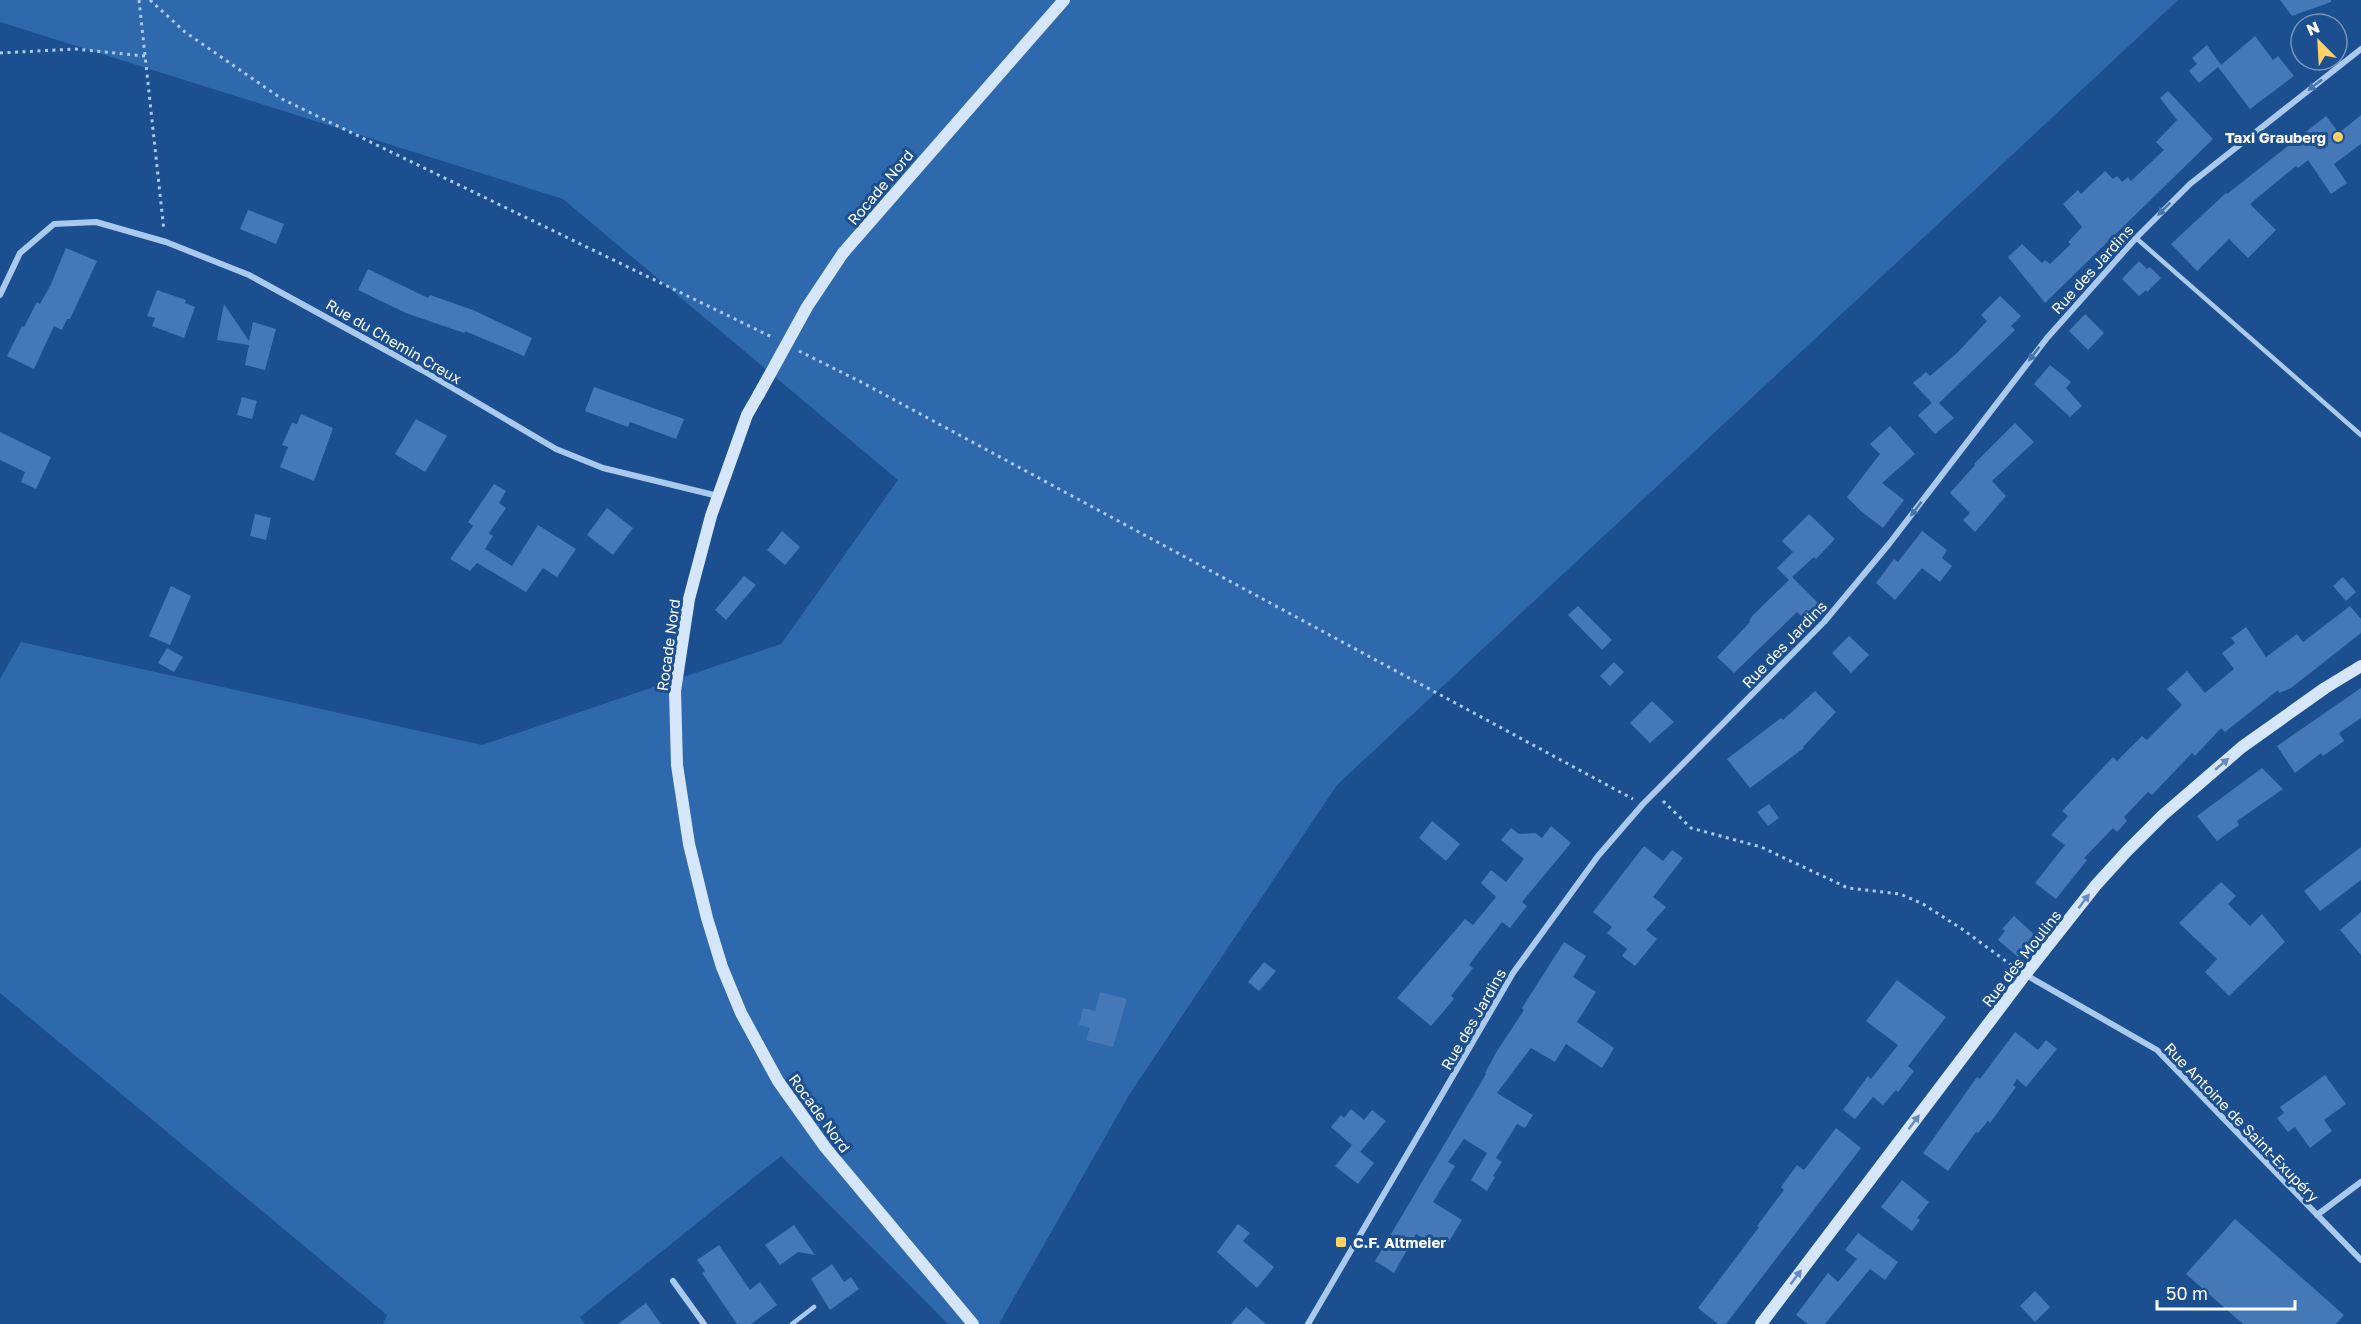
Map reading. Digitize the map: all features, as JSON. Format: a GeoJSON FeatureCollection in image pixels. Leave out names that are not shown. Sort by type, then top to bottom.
{"type":"FeatureCollection","features":[{"type":"Feature","properties":{"kind":"main road","name":"Rocade Nord"},"geometry":{"type":"LineString","coordinates":[[973,1324],[800,1115],[778,1081],[741,1012],[722,967],[689,844],[677,765],[675,691],[689,599],[718,496],[747,415],[807,307],[843,253],[1064,0]]}},
{"type":"Feature","properties":{"kind":"main road","name":"Rue des Moulins"},"geometry":{"type":"LineString","coordinates":[[1761,1324],[2025,975],[2096,885],[2163,815],[2242,747],[2325,688],[2361,666]]}},
{"type":"Feature","properties":{"kind":"street","name":"Rue des Jardins"},"geometry":{"type":"LineString","coordinates":[[1308,1324],[1513,973],[1598,856],[1643,804],[1824,622],[1889,544],[2047,338],[2136,238],[2190,184],[2361,49]]}},
{"type":"Feature","properties":{"kind":"street","name":"Rue du Chemin Creux"},"geometry":{"type":"LineString","coordinates":[[0,295],[20,253],[54,224],[96,222],[166,242],[249,275],[422,370],[556,449],[603,468],[718,496]]}},
{"type":"Feature","properties":{"kind":"street","name":"Rue Antoine de Saint-Exupéry"},"geometry":{"type":"LineString","coordinates":[[2025,975],[2157,1050],[2361,1260]]}},
{"type":"Feature","properties":{"kind":"street","name":"Rue Antoine de Saint-Exupéry"},"geometry":{"type":"LineString","coordinates":[[2317,1215],[2361,1182]]}},
{"type":"Feature","properties":{"kind":"street"},"geometry":{"type":"LineString","coordinates":[[673,1281],[704,1324]]}},
{"type":"Feature","properties":{"kind":"lane"},"geometry":{"type":"LineString","coordinates":[[2136,238],[2361,435]]}},
{"type":"Feature","properties":{"kind":"lane"},"geometry":{"type":"LineString","coordinates":[[792,1324],[814,1307]]}},
{"type":"Feature","properties":{"kind":"path"},"geometry":{"type":"LineString","coordinates":[[139,0],[166,242]]}},
{"type":"Feature","properties":{"kind":"path"},"geometry":{"type":"LineString","coordinates":[[150,0],[185,32],[282,99],[685,294]]}},
{"type":"Feature","properties":{"kind":"path"},"geometry":{"type":"LineString","coordinates":[[0,53],[75,49],[145,56]]}},
{"type":"Feature","properties":{"kind":"path"},"geometry":{"type":"LineString","coordinates":[[863,383],[1643,804]]}},
{"type":"Feature","properties":{"kind":"path"},"geometry":{"type":"LineString","coordinates":[[1655,794],[1691,828],[1761,847],[1848,888],[1900,894],[1923,904],[2025,975]]}},
{"type":"Feature","properties":{"kind":"shaded area"},"geometry":{"type":"Polygon","coordinates":[[[0,0],[2178,0],[1337,785],[1129,1095],[999,1324],[948,1324],[781,1156],[580,1317],[585,1324],[383,1324],[387,1315],[0,993],[0,679],[21,642],[482,745],[781,644],[898,480],[563,199],[0,22],[0,0]]]}},
{"type":"Feature","properties":{"kind":"building"},"geometry":{"type":"Polygon","coordinates":[[[2280,0],[2331,0],[2331,2],[2303,12],[2289,12],[2280,0]]]}},
{"type":"Feature","properties":{"kind":"building"},"geometry":{"type":"Polygon","coordinates":[[[2255,36],[2273,60],[2278,56],[2294,76],[2250,109],[2218,67],[2199,83],[2189,71],[2197,64],[2192,58],[2207,45],[2221,65],[2255,36]]]}},
{"type":"Feature","properties":{"kind":"building"},"geometry":{"type":"Polygon","coordinates":[[[2168,91],[2213,139],[2045,303],[2008,257],[2022,244],[2042,263],[2045,260],[2050,264],[2071,244],[2068,242],[2082,227],[2063,204],[2078,190],[2081,194],[2105,171],[2113,179],[2117,176],[2122,182],[2128,177],[2131,181],[2164,150],[2156,142],[2177,120],[2160,98],[2168,91]]]}},
{"type":"Feature","properties":{"kind":"building"},"geometry":{"type":"Polygon","coordinates":[[[2361,115],[2361,144],[2334,164],[2347,183],[2331,194],[2308,160],[2298,168],[2296,166],[2250,204],[2276,230],[2248,258],[2229,239],[2197,271],[2171,244],[2226,193],[2326,116],[2339,133],[2361,115]]]}},
{"type":"Feature","properties":{"kind":"building"},"geometry":{"type":"Polygon","coordinates":[[[248,210],[284,224],[276,244],[240,229],[248,210]]]}},
{"type":"Feature","properties":{"kind":"building"},"geometry":{"type":"Polygon","coordinates":[[[66,248],[97,261],[70,319],[67,319],[62,330],[54,326],[34,369],[7,356],[22,326],[24,327],[37,302],[40,304],[51,284],[66,248]]]}},
{"type":"Feature","properties":{"kind":"building"},"geometry":{"type":"Polygon","coordinates":[[[2139,261],[2147,269],[2150,267],[2161,278],[2147,292],[2146,290],[2139,296],[2122,279],[2139,261]]]}},
{"type":"Feature","properties":{"kind":"building"},"geometry":{"type":"Polygon","coordinates":[[[368,269],[428,298],[430,295],[473,310],[532,338],[524,356],[465,331],[464,333],[406,313],[358,290],[368,269]]]}},
{"type":"Feature","properties":{"kind":"building"},"geometry":{"type":"Polygon","coordinates":[[[157,290],[186,300],[185,303],[195,307],[184,338],[152,326],[155,318],[147,316],[157,290]]]}},
{"type":"Feature","properties":{"kind":"building"},"geometry":{"type":"Polygon","coordinates":[[[2000,296],[2021,316],[2011,326],[2015,330],[1939,403],[1954,418],[1935,434],[1918,415],[1932,403],[1913,383],[1926,372],[1930,376],[1957,353],[1987,321],[1981,315],[2000,296]]]}},
{"type":"Feature","properties":{"kind":"building"},"geometry":{"type":"Polygon","coordinates":[[[224,304],[249,341],[253,322],[276,329],[265,370],[245,365],[249,345],[217,340],[224,304]]]}},
{"type":"Feature","properties":{"kind":"building"},"geometry":{"type":"Polygon","coordinates":[[[2085,314],[2104,333],[2088,350],[2069,331],[2085,314]]]}},
{"type":"Feature","properties":{"kind":"building"},"geometry":{"type":"Polygon","coordinates":[[[2050,365],[2071,382],[2066,388],[2082,406],[2070,417],[2034,384],[2050,365]]]}},
{"type":"Feature","properties":{"kind":"building"},"geometry":{"type":"Polygon","coordinates":[[[594,387],[684,419],[676,439],[630,422],[628,427],[585,411],[594,387]]]}},
{"type":"Feature","properties":{"kind":"building"},"geometry":{"type":"Polygon","coordinates":[[[242,397],[257,401],[252,419],[237,415],[242,397]]]}},
{"type":"Feature","properties":{"kind":"building"},"geometry":{"type":"Polygon","coordinates":[[[301,414],[333,428],[314,481],[280,467],[288,447],[282,445],[292,423],[297,424],[301,414]]]}},
{"type":"Feature","properties":{"kind":"building"},"geometry":{"type":"Polygon","coordinates":[[[416,419],[447,436],[425,472],[395,454],[416,419]]]}},
{"type":"Feature","properties":{"kind":"building"},"geometry":{"type":"Polygon","coordinates":[[[2015,423],[2034,442],[1992,481],[2006,496],[1975,532],[1963,520],[1970,513],[1950,493],[1974,464],[2015,423]]]}},
{"type":"Feature","properties":{"kind":"building"},"geometry":{"type":"Polygon","coordinates":[[[1890,426],[1915,454],[1882,483],[1904,500],[1883,528],[1847,497],[1880,454],[1870,444],[1890,426]]]}},
{"type":"Feature","properties":{"kind":"building"},"geometry":{"type":"Polygon","coordinates":[[[0,432],[51,457],[36,489],[21,482],[25,472],[0,460],[0,432]]]}},
{"type":"Feature","properties":{"kind":"building"},"geometry":{"type":"Polygon","coordinates":[[[494,484],[506,491],[499,503],[506,508],[489,533],[493,536],[485,549],[512,566],[538,525],[576,549],[557,577],[543,568],[526,592],[477,563],[470,571],[450,559],[473,526],[468,522],[494,484]]]}},
{"type":"Feature","properties":{"kind":"building"},"geometry":{"type":"Polygon","coordinates":[[[607,508],[633,528],[613,555],[587,535],[607,508]]]}},
{"type":"Feature","properties":{"kind":"building"},"geometry":{"type":"Polygon","coordinates":[[[255,514],[271,518],[266,540],[250,536],[255,514]]]}},
{"type":"Feature","properties":{"kind":"building"},"geometry":{"type":"Polygon","coordinates":[[[1809,514],[1835,539],[1816,559],[1814,557],[1792,577],[1820,605],[1805,620],[1797,612],[1734,673],[1717,657],[1750,622],[1753,615],[1789,580],[1777,568],[1793,552],[1782,541],[1809,514]]]}},
{"type":"Feature","properties":{"kind":"building"},"geometry":{"type":"Polygon","coordinates":[[[782,531],[800,547],[785,565],[767,550],[782,531]]]}},
{"type":"Feature","properties":{"kind":"building"},"geometry":{"type":"Polygon","coordinates":[[[1922,531],[1947,550],[1942,558],[1952,566],[1940,582],[1922,568],[1895,600],[1876,583],[1894,559],[1898,562],[1922,531]]]}},
{"type":"Feature","properties":{"kind":"building"},"geometry":{"type":"Polygon","coordinates":[[[744,576],[756,585],[726,620],[715,610],[744,576]]]}},
{"type":"Feature","properties":{"kind":"building"},"geometry":{"type":"Polygon","coordinates":[[[2343,577],[2356,592],[2346,601],[2333,586],[2343,577]]]}},
{"type":"Feature","properties":{"kind":"building"},"geometry":{"type":"Polygon","coordinates":[[[171,586],[191,596],[170,645],[149,636],[171,586]]]}},
{"type":"Feature","properties":{"kind":"building"},"geometry":{"type":"Polygon","coordinates":[[[1578,606],[1612,640],[1602,650],[1568,615],[1578,606]]]}},
{"type":"Feature","properties":{"kind":"building"},"geometry":{"type":"Polygon","coordinates":[[[2350,606],[2361,619],[2361,633],[2291,688],[2279,693],[2278,690],[2225,732],[2221,728],[2195,756],[2192,753],[2152,795],[2148,792],[2124,817],[2127,821],[2117,832],[2113,828],[2084,858],[2087,860],[2056,899],[2035,883],[2065,845],[2051,835],[2068,816],[2062,811],[2113,757],[2117,761],[2142,736],[2147,740],[2182,705],[2167,689],[2187,671],[2205,693],[2234,669],[2222,653],[2235,643],[2231,638],[2246,627],[2266,657],[2297,634],[2303,642],[2350,606]]]}},
{"type":"Feature","properties":{"kind":"building"},"geometry":{"type":"Polygon","coordinates":[[[1849,636],[1869,655],[1851,673],[1832,653],[1849,636]]]}},
{"type":"Feature","properties":{"kind":"building"},"geometry":{"type":"Polygon","coordinates":[[[167,648],[183,657],[174,672],[158,663],[167,648]]]}},
{"type":"Feature","properties":{"kind":"building"},"geometry":{"type":"Polygon","coordinates":[[[1614,662],[1624,672],[1610,686],[1600,676],[1614,662]]]}},
{"type":"Feature","properties":{"kind":"building"},"geometry":{"type":"Polygon","coordinates":[[[2361,688],[2361,718],[2339,733],[2344,741],[2323,756],[2321,753],[2295,773],[2277,746],[2361,688]]]}},
{"type":"Feature","properties":{"kind":"building"},"geometry":{"type":"Polygon","coordinates":[[[1815,691],[1836,712],[1804,748],[1750,788],[1727,759],[1781,718],[1783,720],[1815,691]]]}},
{"type":"Feature","properties":{"kind":"building"},"geometry":{"type":"Polygon","coordinates":[[[1652,701],[1674,722],[1650,743],[1630,723],[1652,701]]]}},
{"type":"Feature","properties":{"kind":"building"},"geometry":{"type":"Polygon","coordinates":[[[2262,768],[2283,789],[2237,821],[2239,825],[2217,841],[2197,816],[2262,768]]]}},
{"type":"Feature","properties":{"kind":"building"},"geometry":{"type":"Polygon","coordinates":[[[1769,804],[1779,818],[1768,826],[1757,812],[1769,804]]]}},
{"type":"Feature","properties":{"kind":"building"},"geometry":{"type":"Polygon","coordinates":[[[1432,821],[1460,844],[1446,861],[1419,838],[1432,821]]]}},
{"type":"Feature","properties":{"kind":"building"},"geometry":{"type":"Polygon","coordinates":[[[1551,826],[1571,843],[1522,902],[1527,906],[1510,928],[1502,922],[1469,965],[1473,968],[1451,996],[1454,999],[1431,1026],[1397,998],[1465,919],[1473,925],[1496,897],[1481,883],[1491,870],[1506,882],[1524,859],[1501,840],[1511,828],[1519,834],[1535,833],[1542,838],[1551,826]]]}},
{"type":"Feature","properties":{"kind":"building"},"geometry":{"type":"Polygon","coordinates":[[[1644,846],[1663,861],[1672,850],[1683,858],[1653,897],[1666,907],[1646,930],[1657,939],[1635,966],[1622,956],[1627,949],[1607,933],[1612,927],[1593,912],[1644,846]]]}},
{"type":"Feature","properties":{"kind":"building"},"geometry":{"type":"Polygon","coordinates":[[[2361,847],[2361,880],[2320,911],[2304,891],[2361,847]]]}},
{"type":"Feature","properties":{"kind":"building"},"geometry":{"type":"Polygon","coordinates":[[[2221,882],[2236,896],[2228,904],[2250,926],[2262,914],[2285,942],[2229,996],[2205,972],[2217,959],[2179,923],[2221,882]]]}},
{"type":"Feature","properties":{"kind":"building"},"geometry":{"type":"Polygon","coordinates":[[[2361,912],[2361,955],[2340,930],[2361,912]]]}},
{"type":"Feature","properties":{"kind":"building"},"geometry":{"type":"Polygon","coordinates":[[[2014,916],[2036,936],[2018,957],[1998,940],[2005,931],[2002,929],[2014,916]]]}},
{"type":"Feature","properties":{"kind":"building"},"geometry":{"type":"Polygon","coordinates":[[[1564,942],[1586,956],[1573,977],[1596,992],[1577,1022],[1614,1048],[1602,1068],[1566,1044],[1555,1062],[1531,1048],[1497,1093],[1533,1115],[1525,1128],[1517,1124],[1496,1158],[1502,1162],[1487,1191],[1471,1180],[1487,1153],[1464,1139],[1448,1162],[1455,1166],[1433,1202],[1462,1220],[1444,1250],[1416,1234],[1394,1273],[1375,1261],[1486,1074],[1497,1051],[1524,1010],[1522,1008],[1564,942]]]}},
{"type":"Feature","properties":{"kind":"building"},"geometry":{"type":"Polygon","coordinates":[[[1264,962],[1276,971],[1259,991],[1248,982],[1264,962]]]}},
{"type":"Feature","properties":{"kind":"building"},"geometry":{"type":"Polygon","coordinates":[[[1897,980],[1946,1017],[1908,1066],[1914,1071],[1898,1092],[1896,1090],[1883,1105],[1873,1097],[1855,1119],[1843,1110],[1868,1076],[1871,1079],[1898,1045],[1866,1021],[1897,980]]]}},
{"type":"Feature","properties":{"kind":"building"},"geometry":{"type":"Polygon","coordinates":[[[1100,992],[1127,999],[1113,1047],[1086,1040],[1090,1028],[1079,1025],[1083,1008],[1095,1011],[1100,992]]]}},
{"type":"Feature","properties":{"kind":"building"},"geometry":{"type":"Polygon","coordinates":[[[2015,1032],[2038,1050],[2046,1040],[2057,1049],[2026,1087],[2017,1079],[2013,1085],[2016,1087],[1990,1123],[1988,1121],[1978,1133],[1976,1132],[1948,1171],[1923,1153],[1977,1077],[1980,1079],[2015,1032]]]}},
{"type":"Feature","properties":{"kind":"building"},"geometry":{"type":"Polygon","coordinates":[[[2325,1075],[2346,1104],[2324,1120],[2332,1131],[2310,1148],[2295,1127],[2288,1132],[2277,1118],[2284,1113],[2280,1107],[2325,1075]]]}},
{"type":"Feature","properties":{"kind":"building"},"geometry":{"type":"Polygon","coordinates":[[[1351,1109],[1364,1120],[1372,1110],[1386,1121],[1360,1152],[1331,1127],[1341,1115],[1344,1118],[1351,1109]]]}},
{"type":"Feature","properties":{"kind":"building"},"geometry":{"type":"Polygon","coordinates":[[[1836,1128],[1861,1148],[1726,1324],[1718,1324],[1698,1308],[1759,1227],[1757,1226],[1784,1190],[1781,1187],[1797,1165],[1804,1170],[1836,1128]]]}},
{"type":"Feature","properties":{"kind":"building"},"geometry":{"type":"Polygon","coordinates":[[[1352,1145],[1374,1163],[1358,1184],[1335,1166],[1352,1145]]]}},
{"type":"Feature","properties":{"kind":"building"},"geometry":{"type":"Polygon","coordinates":[[[1902,1180],[1929,1202],[1917,1218],[1920,1220],[1912,1231],[1881,1207],[1902,1180]]]}},
{"type":"Feature","properties":{"kind":"building"},"geometry":{"type":"Polygon","coordinates":[[[2235,1219],[2344,1315],[2336,1324],[2243,1324],[2186,1274],[2235,1219]]]}},
{"type":"Feature","properties":{"kind":"building"},"geometry":{"type":"Polygon","coordinates":[[[1238,1224],[1250,1233],[1243,1241],[1274,1267],[1257,1288],[1217,1252],[1238,1224]]]}},
{"type":"Feature","properties":{"kind":"building"},"geometry":{"type":"Polygon","coordinates":[[[794,1225],[815,1255],[798,1252],[780,1265],[765,1245],[794,1225]]]}},
{"type":"Feature","properties":{"kind":"building"},"geometry":{"type":"Polygon","coordinates":[[[1858,1233],[1898,1262],[1885,1280],[1870,1269],[1825,1324],[1808,1324],[1796,1315],[1828,1273],[1838,1282],[1857,1259],[1845,1250],[1858,1233]]]}},
{"type":"Feature","properties":{"kind":"building"},"geometry":{"type":"Polygon","coordinates":[[[719,1245],[750,1290],[760,1282],[777,1305],[751,1324],[737,1324],[702,1273],[705,1271],[697,1260],[719,1245]]]}},
{"type":"Feature","properties":{"kind":"building"},"geometry":{"type":"Polygon","coordinates":[[[832,1264],[844,1282],[851,1277],[859,1289],[830,1310],[811,1279],[832,1264]]]}},
{"type":"Feature","properties":{"kind":"building"},"geometry":{"type":"Polygon","coordinates":[[[2035,1291],[2050,1307],[2035,1322],[2020,1306],[2035,1291]]]}},
{"type":"Feature","properties":{"kind":"building"},"geometry":{"type":"Polygon","coordinates":[[[646,1303],[661,1324],[618,1324],[646,1303]]]}},
{"type":"Feature","properties":{"kind":"building"},"geometry":{"type":"Polygon","coordinates":[[[1246,1307],[1266,1324],[1231,1324],[1246,1307]]]}},
{"type":"Feature","properties":{"kind":"place","name":"Taxi Grauberg"},"geometry":{"type":"Point","coordinates":[2338,137]}},
{"type":"Feature","properties":{"kind":"place","name":"C.F. Altmeier"},"geometry":{"type":"Point","coordinates":[1341,1242]}}]}
